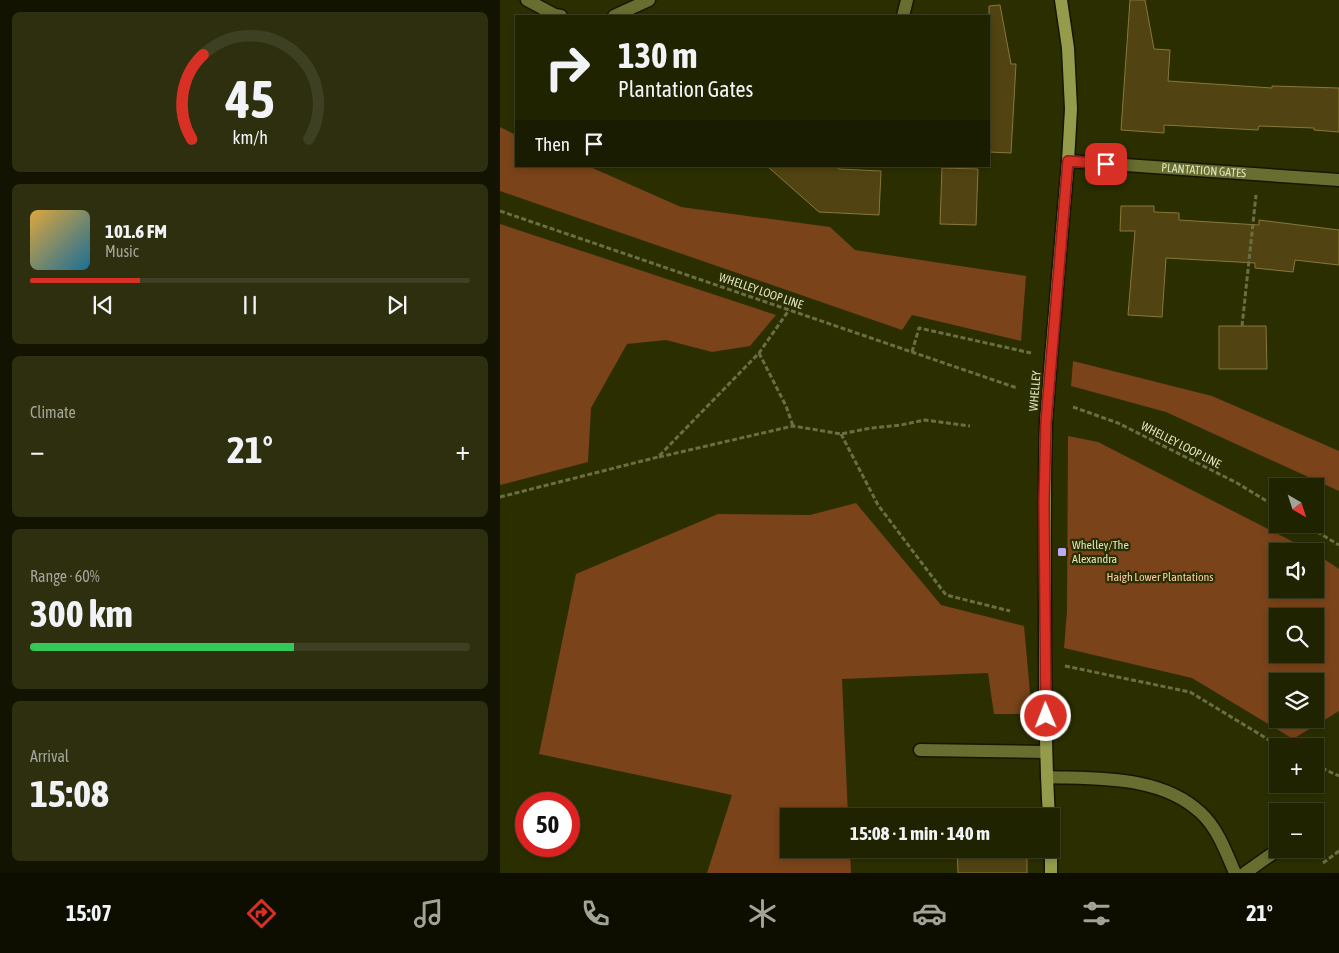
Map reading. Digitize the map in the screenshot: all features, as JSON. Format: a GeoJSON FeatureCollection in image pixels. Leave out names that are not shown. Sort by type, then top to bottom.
{"type":"FeatureCollection","features":[{"type":"Feature","properties":{"kind":"main road","name":"WHELLEY"},"geometry":{"type":"LineString","coordinates":[[1049,808],[1045,662],[1044,502],[1046,422],[1068,161],[1071,100],[1068,48],[1061,0]]}},
{"type":"Feature","properties":{"kind":"main road"},"geometry":{"type":"LineString","coordinates":[[1050,873],[1051,858]]}},
{"type":"Feature","properties":{"kind":"street"},"geometry":{"type":"LineString","coordinates":[[528,0],[555,15]]}},
{"type":"Feature","properties":{"kind":"street"},"geometry":{"type":"LineString","coordinates":[[616,15],[649,0]]}},
{"type":"Feature","properties":{"kind":"street"},"geometry":{"type":"LineString","coordinates":[[903,15],[907,0]]}},
{"type":"Feature","properties":{"kind":"street","name":"PLANTATION GATES"},"geometry":{"type":"LineString","coordinates":[[1068,161],[1339,180]]}},
{"type":"Feature","properties":{"kind":"street"},"geometry":{"type":"LineString","coordinates":[[920,750],[1046,752]]}},
{"type":"Feature","properties":{"kind":"street"},"geometry":{"type":"LineString","coordinates":[[1047,777],[1103,779],[1150,786],[1169,792],[1188,802],[1202,814],[1215,830],[1235,873]]}},
{"type":"Feature","properties":{"kind":"street"},"geometry":{"type":"LineString","coordinates":[[1246,873],[1269,856]]}},
{"type":"Feature","properties":{"kind":"path"},"geometry":{"type":"LineString","coordinates":[[1242,326],[1258,175]]}},
{"type":"Feature","properties":{"kind":"path","name":"WHELLEY LOOP LINE"},"geometry":{"type":"LineString","coordinates":[[500,211],[1016,388]]}},
{"type":"Feature","properties":{"kind":"path"},"geometry":{"type":"LineString","coordinates":[[658,457],[759,353],[789,310]]}},
{"type":"Feature","properties":{"kind":"path"},"geometry":{"type":"LineString","coordinates":[[912,352],[919,328],[1019,350]]}},
{"type":"Feature","properties":{"kind":"path"},"geometry":{"type":"LineString","coordinates":[[759,353],[786,406],[793,426]]}},
{"type":"Feature","properties":{"kind":"path","name":"WHELLEY LOOP LINE"},"geometry":{"type":"LineString","coordinates":[[1072,407],[1118,423],[1237,483],[1269,503]]}},
{"type":"Feature","properties":{"kind":"path"},"geometry":{"type":"LineString","coordinates":[[500,497],[658,457],[793,426],[841,434],[925,420],[970,426]]}},
{"type":"Feature","properties":{"kind":"path"},"geometry":{"type":"LineString","coordinates":[[841,434],[878,505],[946,595],[1010,611]]}},
{"type":"Feature","properties":{"kind":"path"},"geometry":{"type":"LineString","coordinates":[[1319,533],[1339,545]]}},
{"type":"Feature","properties":{"kind":"path"},"geometry":{"type":"LineString","coordinates":[[1045,662],[1190,692],[1269,740]]}},
{"type":"Feature","properties":{"kind":"path"},"geometry":{"type":"LineString","coordinates":[[1324,769],[1339,776]]}},
{"type":"Feature","properties":{"kind":"path"},"geometry":{"type":"LineString","coordinates":[[1323,864],[1339,852]]}},
{"type":"Feature","properties":{"kind":"green space"},"geometry":{"type":"Polygon","coordinates":[[[500,127],[515,134],[515,167],[590,167],[681,207],[830,227],[855,250],[1026,276],[1021,341],[912,315],[902,330],[500,191],[500,127]]]}},
{"type":"Feature","properties":{"kind":"green space"},"geometry":{"type":"Polygon","coordinates":[[[500,224],[776,315],[750,346],[712,352],[666,340],[627,344],[591,408],[588,462],[500,485],[500,224]]]}},
{"type":"Feature","properties":{"kind":"green space"},"geometry":{"type":"Polygon","coordinates":[[[1073,361],[1212,396],[1339,451],[1339,491],[1324,484],[1324,478],[1311,478],[1166,412],[1071,386],[1073,361]]]}},
{"type":"Feature","properties":{"kind":"green space","name":"Haigh Lower Plantations"},"geometry":{"type":"Polygon","coordinates":[[[1068,436],[1098,442],[1269,530],[1269,533],[1276,533],[1295,543],[1269,543],[1269,598],[1324,598],[1324,559],[1339,569],[1339,711],[1324,720],[1324,673],[1269,673],[1269,725],[1192,678],[1064,648],[1067,611],[1068,436]]]}},
{"type":"Feature","properties":{"kind":"green space"},"geometry":{"type":"Polygon","coordinates":[[[856,503],[941,605],[1024,626],[1032,714],[994,714],[988,673],[842,679],[848,808],[780,808],[780,858],[850,858],[851,873],[707,873],[732,795],[539,754],[576,574],[718,514],[810,515],[856,503]]]}},
{"type":"Feature","properties":{"kind":"green space","name":"Haigh Lower Plantations"},"geometry":{"type":"Polygon","coordinates":[[[1275,728],[1311,728],[1295,738],[1275,728]]]}},
{"type":"Feature","properties":{"kind":"building"},"geometry":{"type":"Polygon","coordinates":[[[1130,0],[1145,0],[1154,49],[1170,50],[1168,81],[1272,88],[1272,86],[1339,88],[1339,132],[1314,130],[1314,128],[1259,126],[1258,130],[1164,125],[1164,133],[1121,130],[1130,0]]]}},
{"type":"Feature","properties":{"kind":"building"},"geometry":{"type":"Polygon","coordinates":[[[1000,5],[1011,64],[1016,64],[1011,153],[990,152],[989,6],[1000,5]]]}},
{"type":"Feature","properties":{"kind":"building"},"geometry":{"type":"Polygon","coordinates":[[[768,167],[837,167],[839,169],[881,171],[879,215],[819,212],[768,167]]]}},
{"type":"Feature","properties":{"kind":"building"},"geometry":{"type":"Polygon","coordinates":[[[942,168],[978,169],[976,225],[940,224],[942,168]]]}},
{"type":"Feature","properties":{"kind":"building"},"geometry":{"type":"Polygon","coordinates":[[[1121,206],[1154,206],[1154,212],[1179,213],[1179,220],[1259,225],[1259,220],[1339,230],[1339,265],[1295,260],[1293,272],[1255,268],[1255,263],[1166,258],[1162,317],[1128,315],[1135,231],[1120,231],[1121,206]]]}},
{"type":"Feature","properties":{"kind":"building"},"geometry":{"type":"Polygon","coordinates":[[[1219,326],[1266,326],[1267,369],[1219,369],[1219,326]]]}},
{"type":"Feature","properties":{"kind":"building"},"geometry":{"type":"Polygon","coordinates":[[[957,858],[1027,858],[1027,873],[958,873],[957,858]]]}},
{"type":"Feature","properties":{"kind":"place","name":"Whelley/The Alexandra"},"geometry":{"type":"Point","coordinates":[1062,552]}},
{"type":"Feature","properties":{"kind":"route"},"geometry":{"type":"LineString","coordinates":[[1046,716],[1044,502],[1046,422],[1068,161],[1106,164]]}}]}
